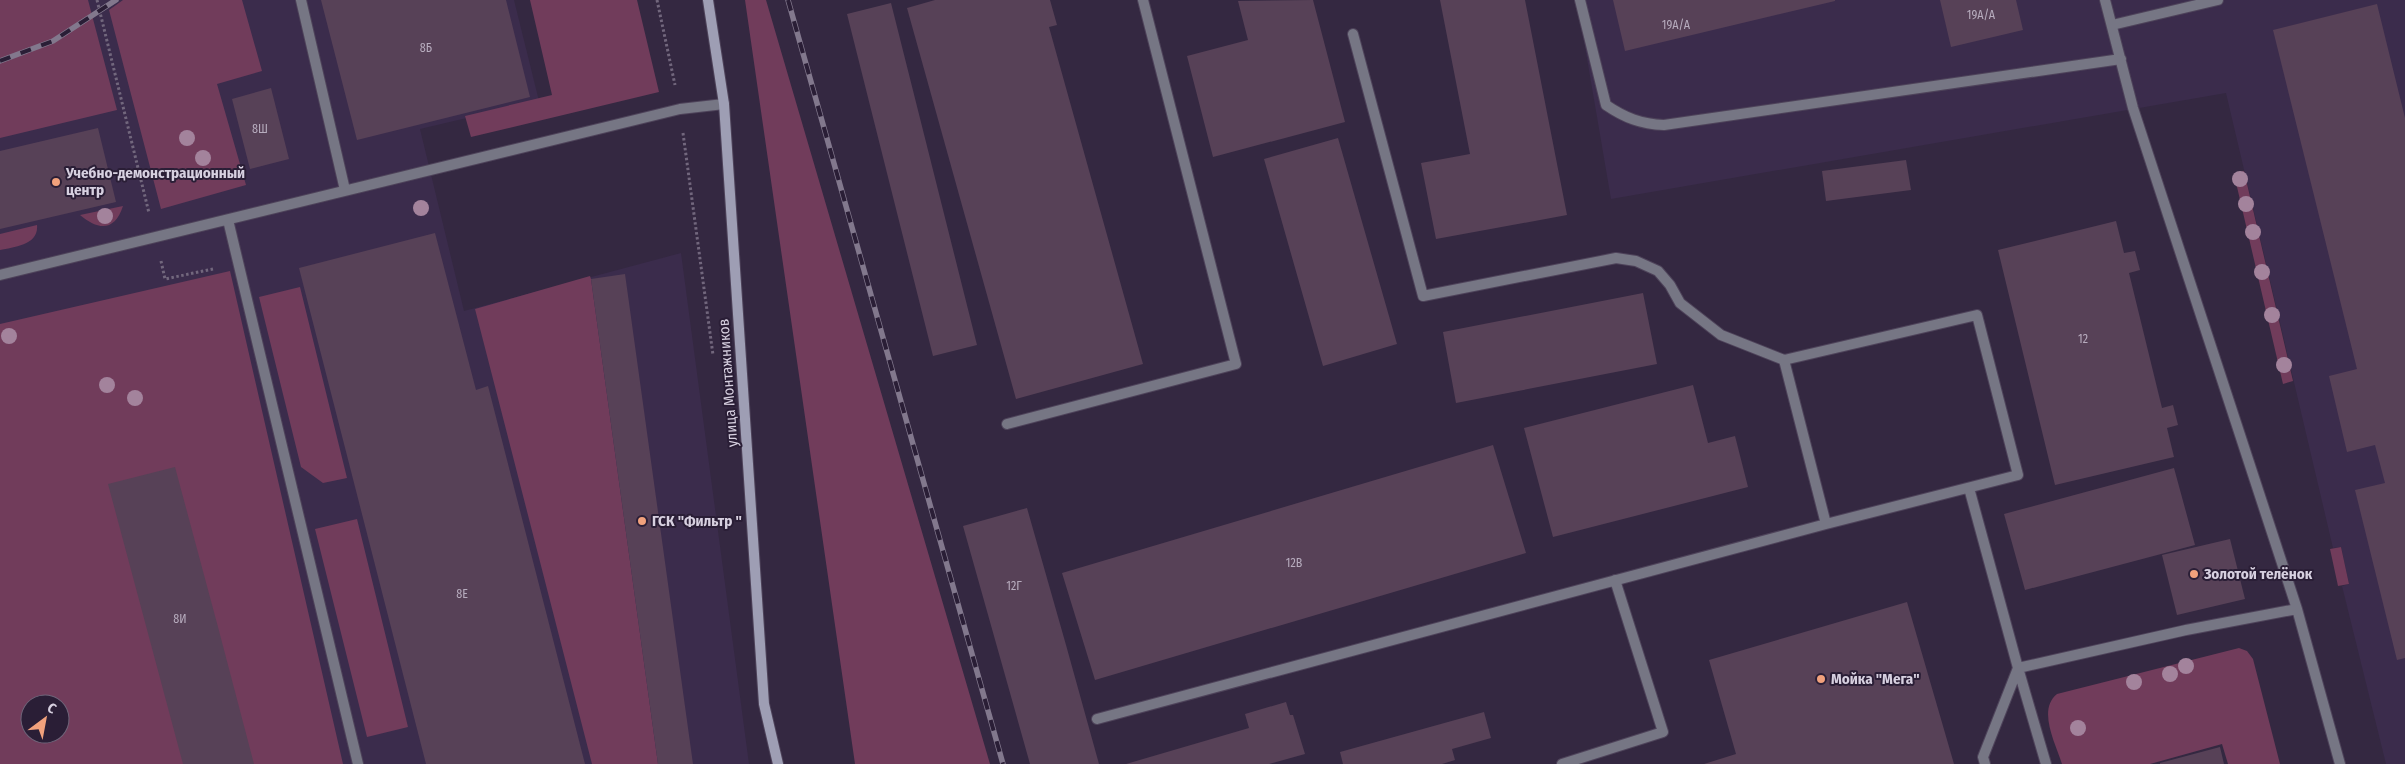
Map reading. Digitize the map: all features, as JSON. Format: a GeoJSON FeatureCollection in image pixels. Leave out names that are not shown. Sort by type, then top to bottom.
{"type":"FeatureCollection","features":[{"type":"Feature","properties":{"kind":"main road","name":"улица Монтажников"},"geometry":{"type":"LineString","coordinates":[[708,0],[724,104],[764,704],[778,764]]}},
{"type":"Feature","properties":{"kind":"lane"},"geometry":{"type":"LineString","coordinates":[[300,0],[345,190]]}},
{"type":"Feature","properties":{"kind":"lane"},"geometry":{"type":"LineString","coordinates":[[1007,424],[1236,364],[1143,0]]}},
{"type":"Feature","properties":{"kind":"lane"},"geometry":{"type":"LineString","coordinates":[[1580,0],[1606,105],[1626,118],[1645,124],[1664,125],[2121,59]]}},
{"type":"Feature","properties":{"kind":"lane"},"geometry":{"type":"LineString","coordinates":[[2105,0],[2136,118],[2297,609],[2340,764]]}},
{"type":"Feature","properties":{"kind":"lane"},"geometry":{"type":"LineString","coordinates":[[2112,25],[2218,0]]}},
{"type":"Feature","properties":{"kind":"lane"},"geometry":{"type":"LineString","coordinates":[[1097,719],[1826,524],[2018,475],[1977,314],[1784,360],[1720,335],[1680,303],[1670,285],[1658,271],[1636,261],[1616,258],[1423,296],[1352,34]]}},
{"type":"Feature","properties":{"kind":"lane"},"geometry":{"type":"LineString","coordinates":[[0,275],[680,109],[724,104]]}},
{"type":"Feature","properties":{"kind":"lane"},"geometry":{"type":"LineString","coordinates":[[228,220],[358,764]]}},
{"type":"Feature","properties":{"kind":"lane"},"geometry":{"type":"LineString","coordinates":[[1784,360],[1826,524]]}},
{"type":"Feature","properties":{"kind":"lane"},"geometry":{"type":"LineString","coordinates":[[1969,488],[2046,764]]}},
{"type":"Feature","properties":{"kind":"lane"},"geometry":{"type":"LineString","coordinates":[[1562,764],[1663,732],[1615,580]]}},
{"type":"Feature","properties":{"kind":"lane"},"geometry":{"type":"LineString","coordinates":[[2018,668],[2186,630],[2297,609]]}},
{"type":"Feature","properties":{"kind":"lane"},"geometry":{"type":"LineString","coordinates":[[1985,764],[1983,757],[2018,668]]}},
{"type":"Feature","properties":{"kind":"path"},"geometry":{"type":"LineString","coordinates":[[97,0],[165,279],[237,263]]}},
{"type":"Feature","properties":{"kind":"shaded area"},"geometry":{"type":"Polygon","coordinates":[[[0,0],[514,0],[539,101],[420,129],[464,311],[681,253],[749,764],[0,764],[0,0]]]}},
{"type":"Feature","properties":{"kind":"shaded area"},"geometry":{"type":"Polygon","coordinates":[[[0,0],[88,0],[117,110],[0,138],[0,0]]]}},
{"type":"Feature","properties":{"kind":"shaded area"},"geometry":{"type":"Polygon","coordinates":[[[123,0],[242,0],[262,71],[217,84],[246,185],[161,209],[109,10],[123,0]]]}},
{"type":"Feature","properties":{"kind":"shaded area"},"geometry":{"type":"Polygon","coordinates":[[[530,0],[637,0],[659,92],[471,137],[465,116],[552,95],[530,0]]]}},
{"type":"Feature","properties":{"kind":"shaded area"},"geometry":{"type":"Polygon","coordinates":[[[745,0],[766,0],[990,764],[855,764],[745,0]]]}},
{"type":"Feature","properties":{"kind":"shaded area"},"geometry":{"type":"Polygon","coordinates":[[[1577,0],[2405,0],[2405,764],[2386,764],[2342,586],[2349,584],[2341,547],[2333,548],[2226,93],[1611,199],[1577,0]]]}},
{"type":"Feature","properties":{"kind":"shaded area"},"geometry":{"type":"Polygon","coordinates":[[[2244,171],[2293,381],[2283,384],[2234,174],[2244,171]]]}},
{"type":"Feature","properties":{"kind":"shaded area"},"geometry":{"type":"Polygon","coordinates":[[[123,206],[116,220],[106,226],[94,224],[80,215],[123,206]]]}},
{"type":"Feature","properties":{"kind":"shaded area"},"geometry":{"type":"Polygon","coordinates":[[[37,225],[37,232],[30,241],[0,250],[0,234],[37,225]]]}},
{"type":"Feature","properties":{"kind":"shaded area"},"geometry":{"type":"Polygon","coordinates":[[[230,271],[343,764],[0,764],[0,324],[230,271]]]}},
{"type":"Feature","properties":{"kind":"shaded area"},"geometry":{"type":"Polygon","coordinates":[[[590,276],[658,764],[592,764],[475,309],[590,276]]]}},
{"type":"Feature","properties":{"kind":"shaded area"},"geometry":{"type":"Polygon","coordinates":[[[300,287],[347,478],[323,483],[301,467],[259,297],[300,287]]]}},
{"type":"Feature","properties":{"kind":"shaded area"},"geometry":{"type":"Polygon","coordinates":[[[357,519],[408,727],[367,737],[315,529],[357,519]]]}},
{"type":"Feature","properties":{"kind":"shaded area"},"geometry":{"type":"Polygon","coordinates":[[[2341,547],[2349,584],[2338,586],[2330,549],[2341,547]]]}},
{"type":"Feature","properties":{"kind":"shaded area"},"geometry":{"type":"Polygon","coordinates":[[[2239,648],[2247,651],[2253,659],[2280,764],[2228,764],[2222,744],[2150,764],[2062,764],[2048,718],[2048,709],[2051,701],[2057,694],[2239,648]]]}},
{"type":"Feature","properties":{"kind":"building"},"geometry":{"type":"Polygon","coordinates":[[[321,0],[506,0],[530,97],[357,140],[321,0]]]}},
{"type":"Feature","properties":{"kind":"building"},"geometry":{"type":"Polygon","coordinates":[[[935,0],[1050,0],[1057,25],[1049,27],[1143,364],[1016,399],[907,8],[935,0]]]}},
{"type":"Feature","properties":{"kind":"building"},"geometry":{"type":"Polygon","coordinates":[[[1313,0],[1345,122],[1213,157],[1187,56],[1248,40],[1238,1],[1313,0]]]}},
{"type":"Feature","properties":{"kind":"building"},"geometry":{"type":"Polygon","coordinates":[[[1440,0],[1525,0],[1567,215],[1436,239],[1421,163],[1470,154],[1440,0]]]}},
{"type":"Feature","properties":{"kind":"building"},"geometry":{"type":"Polygon","coordinates":[[[1613,0],[1835,0],[1835,1],[1625,51],[1613,0]]]}},
{"type":"Feature","properties":{"kind":"building"},"geometry":{"type":"Polygon","coordinates":[[[1940,0],[2016,0],[2023,30],[1951,47],[1940,0]]]}},
{"type":"Feature","properties":{"kind":"building"},"geometry":{"type":"Polygon","coordinates":[[[891,3],[977,345],[933,356],[847,14],[891,3]]]}},
{"type":"Feature","properties":{"kind":"building"},"geometry":{"type":"Polygon","coordinates":[[[2377,4],[2405,118],[2405,658],[2397,660],[2355,490],[2385,483],[2375,445],[2347,452],[2329,376],[2357,369],[2273,30],[2377,4]]]}},
{"type":"Feature","properties":{"kind":"building"},"geometry":{"type":"Polygon","coordinates":[[[271,88],[289,159],[250,169],[232,99],[271,88]]]}},
{"type":"Feature","properties":{"kind":"building","name":"Учебно-демонстрационный центр"},"geometry":{"type":"Polygon","coordinates":[[[98,128],[116,202],[0,229],[0,151],[98,128]]]}},
{"type":"Feature","properties":{"kind":"building"},"geometry":{"type":"Polygon","coordinates":[[[1338,138],[1397,344],[1323,366],[1264,159],[1338,138]]]}},
{"type":"Feature","properties":{"kind":"building"},"geometry":{"type":"Polygon","coordinates":[[[1906,160],[1911,190],[1826,201],[1822,171],[1906,160]]]}},
{"type":"Feature","properties":{"kind":"building"},"geometry":{"type":"Polygon","coordinates":[[[2116,221],[2124,253],[2135,251],[2140,270],[2129,273],[2162,408],[2173,405],[2178,425],[2167,428],[2174,457],[2055,485],[1998,250],[2116,221]]]}},
{"type":"Feature","properties":{"kind":"building"},"geometry":{"type":"Polygon","coordinates":[[[435,233],[476,390],[488,386],[585,764],[426,764],[299,268],[435,233]]]}},
{"type":"Feature","properties":{"kind":"building","name":"ГСК \"Фильтр \""},"geometry":{"type":"Polygon","coordinates":[[[625,274],[693,764],[658,764],[591,279],[625,274]]]}},
{"type":"Feature","properties":{"kind":"building"},"geometry":{"type":"Polygon","coordinates":[[[1643,293],[1657,364],[1456,403],[1443,332],[1643,293]]]}},
{"type":"Feature","properties":{"kind":"building"},"geometry":{"type":"Polygon","coordinates":[[[1693,385],[1708,443],[1735,436],[1748,487],[1553,537],[1524,428],[1693,385]]]}},
{"type":"Feature","properties":{"kind":"building"},"geometry":{"type":"Polygon","coordinates":[[[1493,445],[1526,553],[1095,680],[1062,573],[1493,445]]]}},
{"type":"Feature","properties":{"kind":"building"},"geometry":{"type":"Polygon","coordinates":[[[175,467],[254,764],[183,764],[108,484],[175,467]]]}},
{"type":"Feature","properties":{"kind":"building"},"geometry":{"type":"Polygon","coordinates":[[[2174,468],[2195,545],[2025,590],[2004,514],[2174,468]]]}},
{"type":"Feature","properties":{"kind":"building"},"geometry":{"type":"Polygon","coordinates":[[[1027,508],[1099,764],[1030,764],[963,526],[1027,508]]]}},
{"type":"Feature","properties":{"kind":"building"},"geometry":{"type":"Polygon","coordinates":[[[2230,539],[2245,599],[2177,615],[2162,555],[2230,539]]]}},
{"type":"Feature","properties":{"kind":"building","name":"Мойка \"Мега\""},"geometry":{"type":"Polygon","coordinates":[[[1907,602],[1954,764],[1704,764],[1736,754],[1709,660],[1907,602]]]}},
{"type":"Feature","properties":{"kind":"building"},"geometry":{"type":"Polygon","coordinates":[[[1286,702],[1290,715],[1293,715],[1305,754],[1269,764],[1126,764],[1249,728],[1245,714],[1286,702]]]}},
{"type":"Feature","properties":{"kind":"building"},"geometry":{"type":"Polygon","coordinates":[[[1484,712],[1491,738],[1452,749],[1455,760],[1442,764],[1343,764],[1340,752],[1484,712]]]}},
{"type":"Feature","properties":{"kind":"building"},"geometry":{"type":"Polygon","coordinates":[[[2220,747],[2224,764],[2160,764],[2160,763],[2220,747]]]}},
{"type":"Feature","properties":{"kind":"railway"},"geometry":{"type":"LineString","coordinates":[[0,61],[53,41],[116,0]]}},
{"type":"Feature","properties":{"kind":"railway"},"geometry":{"type":"LineString","coordinates":[[788,0],[1003,764]]}},
{"type":"Feature","properties":{"kind":"place","name":"Учебно-демонстрационный центр"},"geometry":{"type":"Point","coordinates":[56,182]}},
{"type":"Feature","properties":{"kind":"place","name":"ГСК \"Фильтр \""},"geometry":{"type":"Point","coordinates":[642,521]}},
{"type":"Feature","properties":{"kind":"place","name":"Золотой телёнок"},"geometry":{"type":"Point","coordinates":[2194,574]}},
{"type":"Feature","properties":{"kind":"place","name":"Мойка \"Мега\""},"geometry":{"type":"Point","coordinates":[1821,679]}}]}
